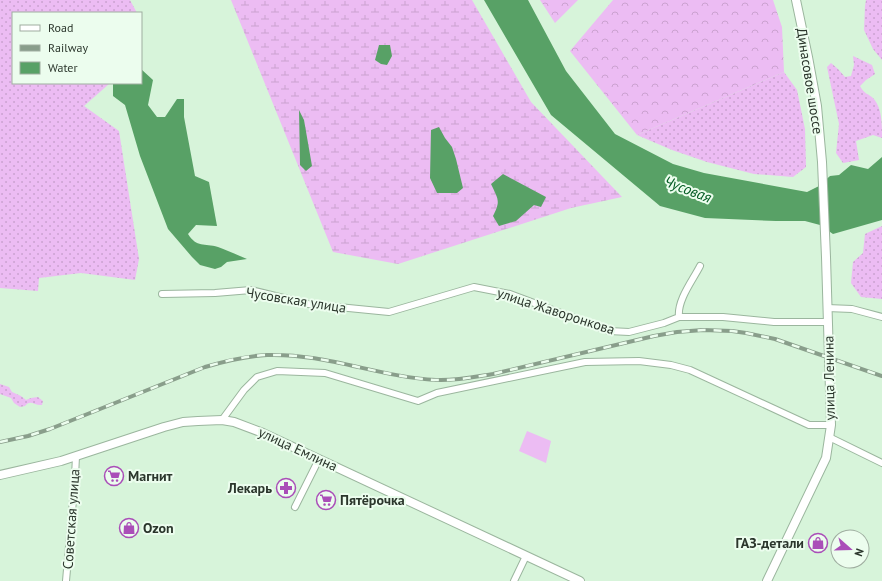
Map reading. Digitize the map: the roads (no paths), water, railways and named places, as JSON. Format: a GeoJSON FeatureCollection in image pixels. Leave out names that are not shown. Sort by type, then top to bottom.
{"type":"FeatureCollection","features":[{"type":"Feature","properties":{"kind":"street","name":"Динасовое шоссе"},"geometry":{"type":"LineString","coordinates":[[796,0],[817,106],[822,162]]}},
{"type":"Feature","properties":{"kind":"street","name":"улица Ленина"},"geometry":{"type":"LineString","coordinates":[[767,581],[826,458],[829,438],[828,322],[822,162]]}},
{"type":"Feature","properties":{"kind":"street"},"geometry":{"type":"LineString","coordinates":[[679,316],[678,311],[682,299],[700,266]]}},
{"type":"Feature","properties":{"kind":"street","name":"улица Жаворонкова"},"geometry":{"type":"LineString","coordinates":[[474,287],[510,294],[609,331],[629,332],[664,323],[679,316],[723,317],[774,322],[828,322]]}},
{"type":"Feature","properties":{"kind":"street","name":"Чусовская улица"},"geometry":{"type":"LineString","coordinates":[[162,294],[215,293],[251,290],[308,304],[389,312],[474,287]]}},
{"type":"Feature","properties":{"kind":"street"},"geometry":{"type":"LineString","coordinates":[[827,308],[852,309],[882,316]]}},
{"type":"Feature","properties":{"kind":"street"},"geometry":{"type":"LineString","coordinates":[[222,420],[244,390],[257,377],[277,371],[325,373],[418,401],[437,392],[585,362],[640,361],[671,365],[690,370],[809,425],[830,425]]}},
{"type":"Feature","properties":{"kind":"street","name":"улица Емлина"},"geometry":{"type":"LineString","coordinates":[[0,475],[61,461],[183,422],[198,420],[222,420],[234,422],[263,433],[580,581]]}},
{"type":"Feature","properties":{"kind":"street"},"geometry":{"type":"LineString","coordinates":[[829,438],[882,463]]}},
{"type":"Feature","properties":{"kind":"street","name":"Советская улица"},"geometry":{"type":"LineString","coordinates":[[66,581],[76,456]]}},
{"type":"Feature","properties":{"kind":"street"},"geometry":{"type":"LineString","coordinates":[[295,507],[319,459]]}},
{"type":"Feature","properties":{"kind":"street"},"geometry":{"type":"LineString","coordinates":[[514,581],[526,556]]}},
{"type":"Feature","properties":{"kind":"water","name":"Чусовая"},"geometry":{"type":"Polygon","coordinates":[[[484,0],[528,0],[566,71],[615,134],[673,164],[704,173],[807,192],[819,186],[830,176],[839,175],[851,165],[868,169],[882,157],[882,220],[833,234],[820,225],[805,221],[705,218],[660,206],[551,115],[484,0]]]}},
{"type":"Feature","properties":{"kind":"water"},"geometry":{"type":"Polygon","coordinates":[[[379,45],[390,45],[392,56],[387,65],[381,64],[375,60],[379,45]]]}},
{"type":"Feature","properties":{"kind":"water"},"geometry":{"type":"Polygon","coordinates":[[[142,70],[153,80],[148,105],[157,117],[165,117],[177,99],[184,99],[184,117],[195,176],[209,182],[217,226],[196,225],[188,234],[198,243],[218,247],[247,259],[227,262],[221,267],[215,269],[200,265],[168,229],[140,156],[125,105],[113,96],[113,84],[142,84],[142,70]]]}},
{"type":"Feature","properties":{"kind":"water"},"geometry":{"type":"Polygon","coordinates":[[[299,110],[304,120],[312,166],[306,171],[300,165],[299,110]]]}},
{"type":"Feature","properties":{"kind":"water"},"geometry":{"type":"Polygon","coordinates":[[[439,127],[452,147],[456,159],[463,188],[457,193],[437,193],[430,178],[431,130],[439,127]]]}},
{"type":"Feature","properties":{"kind":"water"},"geometry":{"type":"Polygon","coordinates":[[[503,174],[546,197],[541,207],[534,205],[516,221],[499,226],[493,216],[498,200],[491,184],[503,174]]]}},
{"type":"Feature","properties":{"kind":"railway"},"geometry":{"type":"LineString","coordinates":[[0,442],[28,436],[50,429],[205,367],[236,359],[267,355],[289,355],[331,361],[394,375],[436,380],[450,380],[493,374],[654,336],[703,330],[732,331],[775,339],[882,376]]}},
{"type":"Feature","properties":{"kind":"place","name":"Магнит"},"geometry":{"type":"Point","coordinates":[114,476]}},
{"type":"Feature","properties":{"kind":"place","name":"Лекарь"},"geometry":{"type":"Point","coordinates":[286,488]}},
{"type":"Feature","properties":{"kind":"place","name":"Пятёрочка"},"geometry":{"type":"Point","coordinates":[326,500]}},
{"type":"Feature","properties":{"kind":"place","name":"Ozon"},"geometry":{"type":"Point","coordinates":[129,528]}},
{"type":"Feature","properties":{"kind":"place","name":"ГАЗ-детали"},"geometry":{"type":"Point","coordinates":[818,543]}}]}
